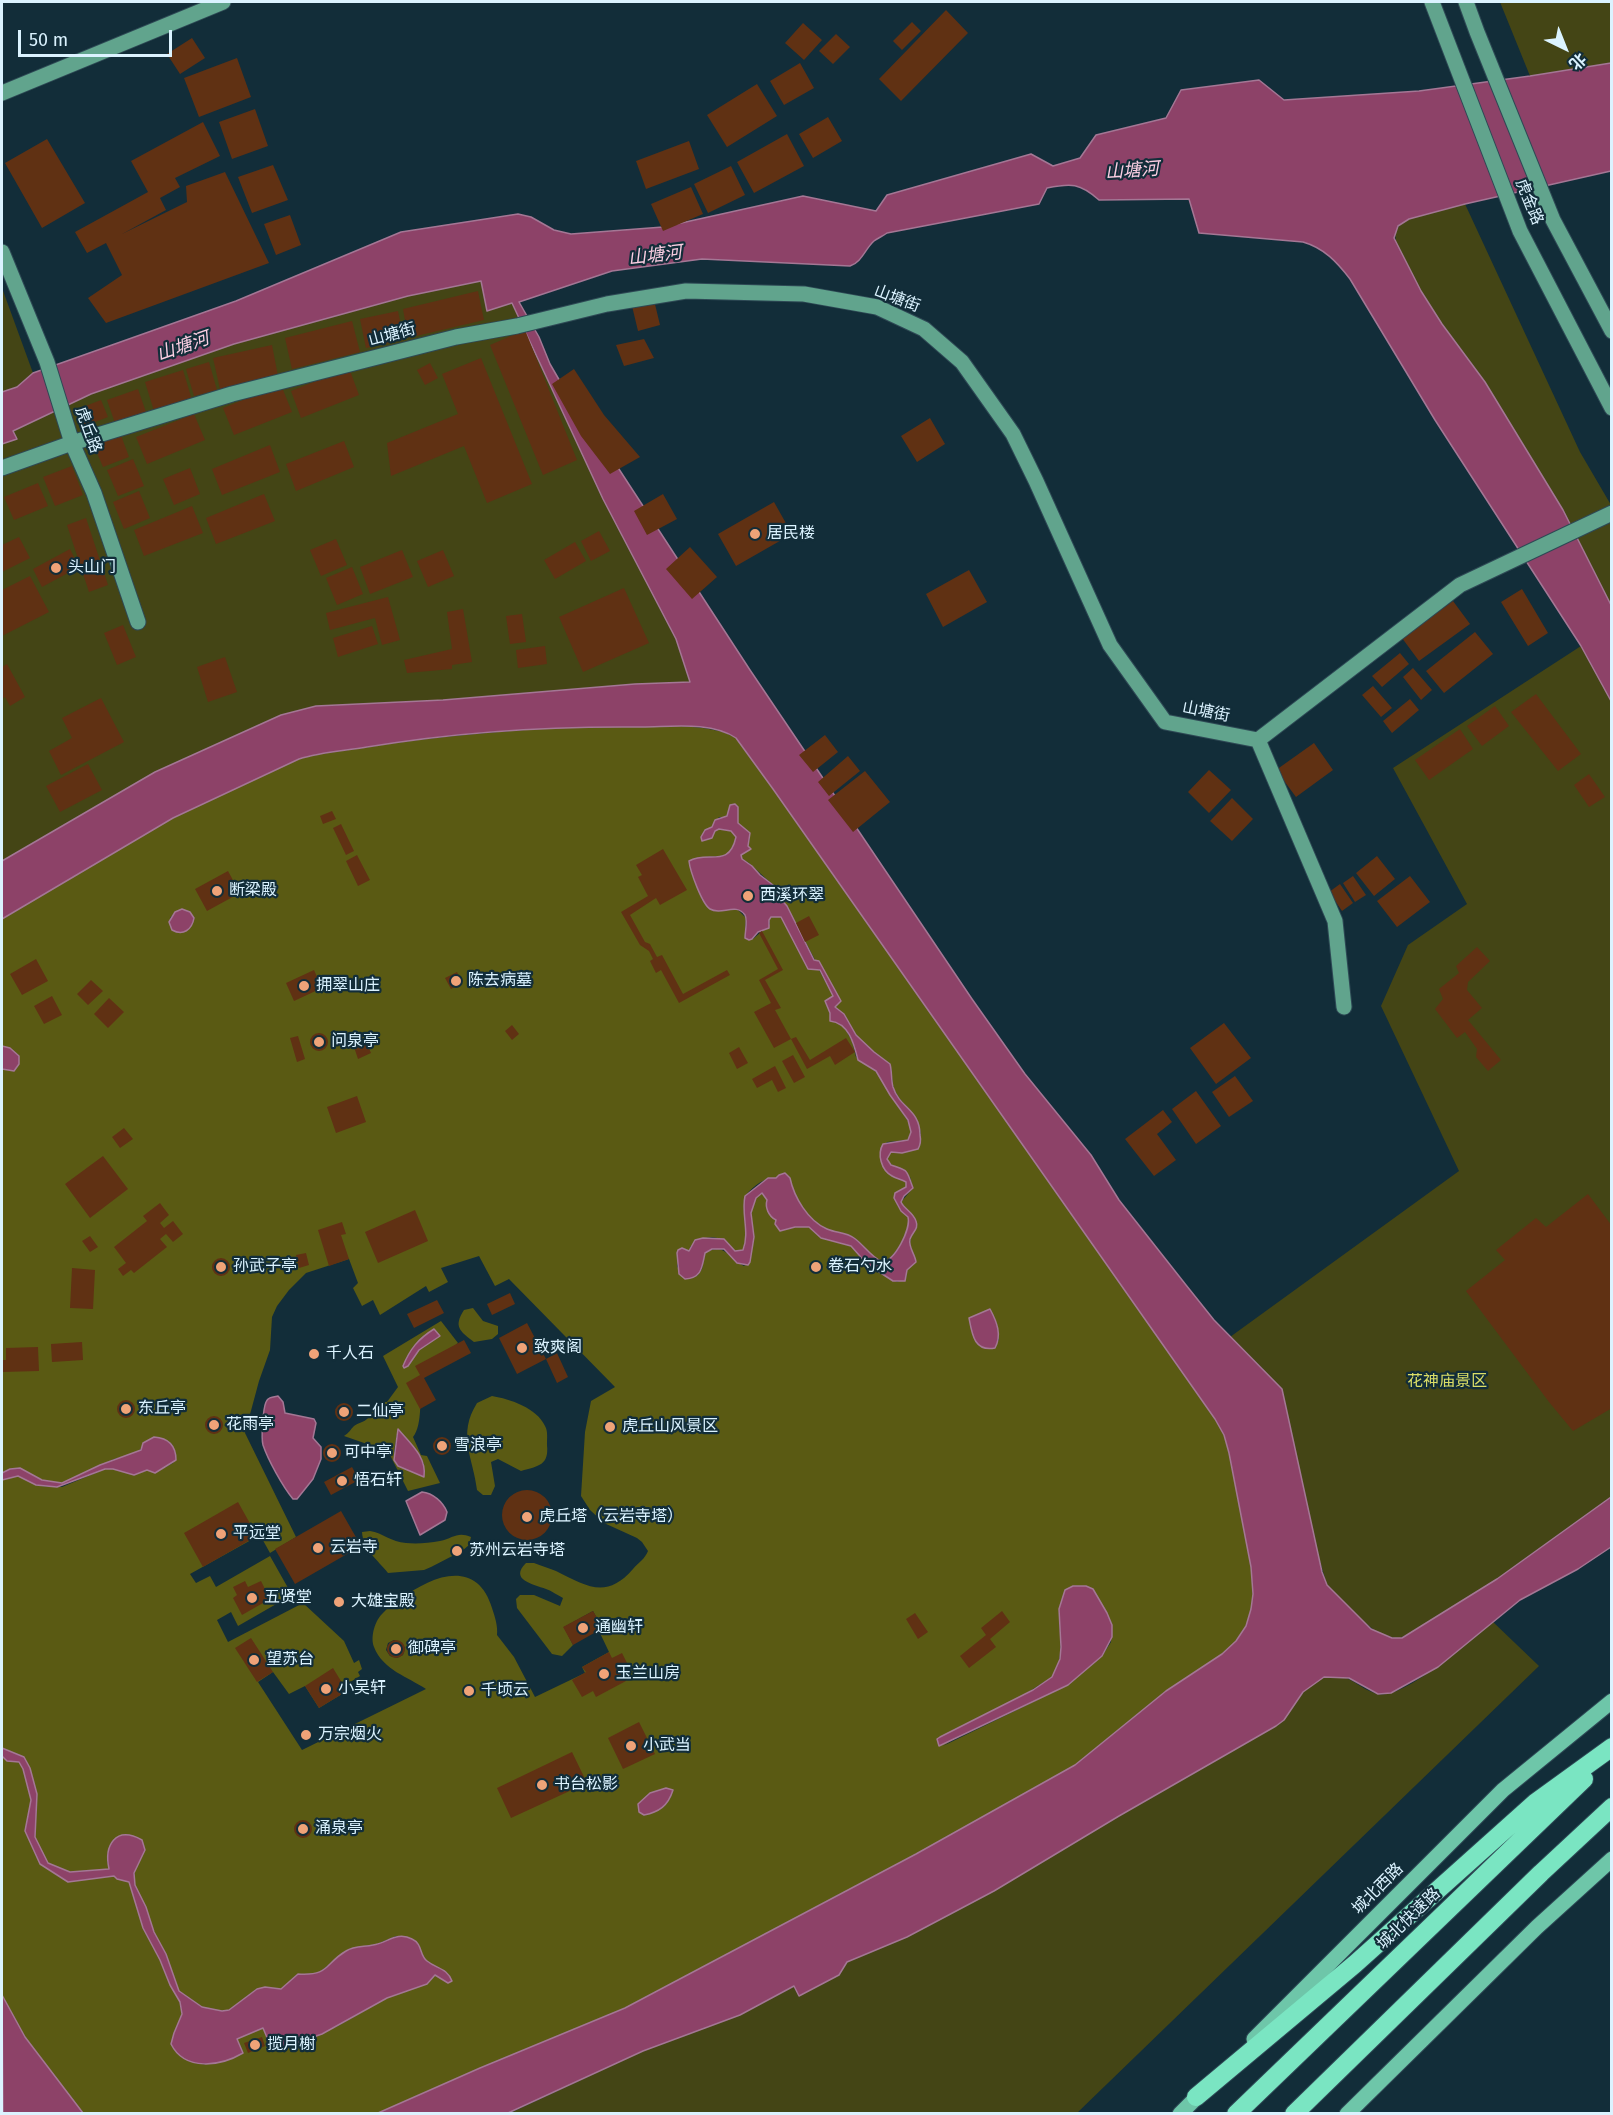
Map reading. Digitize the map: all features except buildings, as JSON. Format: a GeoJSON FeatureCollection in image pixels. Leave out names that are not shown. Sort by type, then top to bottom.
{"type":"FeatureCollection","features":[{"type":"Feature","properties":{"kind":"highway"},"geometry":{"type":"LineString","coordinates":[[1196,2097],[1355,1964],[1536,1802],[1611,1747]]}},
{"type":"Feature","properties":{"kind":"highway","name":"城北快速路"},"geometry":{"type":"LineString","coordinates":[[1236,2114],[1611,1753]]}},
{"type":"Feature","properties":{"kind":"highway"},"geometry":{"type":"LineString","coordinates":[[1294,2114],[1611,1807]]}},
{"type":"Feature","properties":{"kind":"main road","name":"城北西路"},"geometry":{"type":"LineString","coordinates":[[1180,2114],[1503,1790],[1611,1701]]}},
{"type":"Feature","properties":{"kind":"main road"},"geometry":{"type":"LineString","coordinates":[[1347,2114],[1537,1927],[1611,1859]]}},
{"type":"Feature","properties":{"kind":"street"},"geometry":{"type":"LineString","coordinates":[[2,93],[223,2]]}},
{"type":"Feature","properties":{"kind":"street","name":"虎金路"},"geometry":{"type":"LineString","coordinates":[[1432,2],[1520,231],[1611,408]]}},
{"type":"Feature","properties":{"kind":"street","name":"虎金路"},"geometry":{"type":"LineString","coordinates":[[1466,2],[1553,220],[1611,331]]}},
{"type":"Feature","properties":{"kind":"street","name":"虎丘路"},"geometry":{"type":"LineString","coordinates":[[2,252],[46,363],[72,444],[94,493],[138,622]]}},
{"type":"Feature","properties":{"kind":"street","name":"山塘街"},"geometry":{"type":"LineString","coordinates":[[2,468],[232,394],[456,337],[517,326],[607,304],[686,291],[814,296],[877,307],[924,329],[962,362],[1013,434],[1110,645],[1166,722],[1258,740]]}},
{"type":"Feature","properties":{"kind":"street"},"geometry":{"type":"LineString","coordinates":[[1344,1007],[1335,921],[1258,740],[1460,585],[1611,513]]}},
{"type":"Feature","properties":{"kind":"green space"},"geometry":{"type":"Polygon","coordinates":[[[1500,2],[1611,2],[1611,63],[1530,76],[1500,2]]]}},
{"type":"Feature","properties":{"kind":"green space"},"geometry":{"type":"Polygon","coordinates":[[[1465,204],[1580,452],[1611,505],[1611,605],[1563,510],[1485,382],[1442,324],[1421,291],[1396,243],[1395,231],[1409,219],[1465,204]]]}},
{"type":"Feature","properties":{"kind":"green space"},"geometry":{"type":"Polygon","coordinates":[[[481,280],[512,303],[603,499],[676,639],[690,683],[635,684],[443,700],[316,706],[281,715],[155,772],[2,861],[2,444],[16,439],[13,431],[91,394],[234,344],[408,296],[481,280]]]}},
{"type":"Feature","properties":{"kind":"green space"},"geometry":{"type":"Polygon","coordinates":[[[2,288],[33,373],[17,387],[2,392],[2,288]]]}},
{"type":"Feature","properties":{"kind":"green space","name":"花神庙景区"},"geometry":{"type":"Polygon","coordinates":[[[1581,646],[1612,701],[1611,1497],[1497,1579],[1398,1639],[1378,1633],[1327,1585],[1263,1369],[1230,1337],[1459,1171],[1381,1006],[1408,945],[1467,904],[1393,768],[1581,646]]]}},
{"type":"Feature","properties":{"kind":"green space"},"geometry":{"type":"Polygon","coordinates":[[[1492,1621],[1539,1666],[1077,2113],[508,2114],[643,2051],[740,2015],[795,1986],[800,1995],[839,1975],[847,1962],[907,1937],[994,1891],[1276,1726],[1288,1714],[1302,1692],[1315,1681],[1331,1675],[1338,1676],[1371,1692],[1390,1693],[1404,1688],[1437,1666],[1492,1621]]]}},
{"type":"Feature","properties":{"kind":"shaded area","name":"虎丘山风景区"},"geometry":{"type":"Polygon","coordinates":[[[647,725],[724,732],[736,738],[773,789],[1215,1419],[1224,1435],[1229,1453],[1251,1567],[1253,1594],[1246,1626],[1236,1641],[1222,1654],[1166,1691],[1075,1765],[916,1854],[625,2008],[378,2113],[83,2113],[25,2037],[2,1995],[2,1756],[7,1761],[19,1762],[23,1769],[31,1800],[25,1831],[40,1864],[68,1882],[114,1876],[129,1882],[143,1928],[180,2002],[182,2014],[171,2044],[193,2062],[205,2064],[234,2058],[237,2039],[263,2028],[274,2048],[283,2048],[336,2027],[387,1998],[427,1984],[435,1975],[448,1983],[451,1981],[442,1970],[396,1936],[377,1944],[349,1949],[317,1974],[298,1974],[281,1989],[265,1987],[257,1989],[229,2010],[202,2007],[179,1991],[166,1954],[154,1932],[146,1907],[135,1885],[135,1869],[145,1850],[107,1861],[110,1869],[70,1872],[47,1863],[35,1837],[37,1794],[30,1768],[24,1757],[2,1748],[2,1480],[18,1476],[40,1486],[62,1487],[105,1469],[134,1475],[148,1470],[155,1473],[173,1463],[176,1456],[172,1444],[161,1438],[142,1447],[137,1453],[114,1459],[62,1483],[42,1480],[20,1468],[2,1473],[2,1069],[14,1071],[19,1064],[10,1048],[2,1046],[2,919],[173,818],[299,759],[331,752],[420,740],[594,726],[647,725]],[[730,805],[727,817],[719,817],[706,840],[719,829],[731,831],[736,837],[733,847],[723,856],[703,857],[689,862],[702,900],[738,910],[746,918],[745,931],[753,939],[770,924],[769,920],[772,917],[781,917],[808,968],[819,970],[833,996],[830,1021],[837,1022],[844,1027],[852,1041],[856,1057],[879,1074],[910,1124],[911,1132],[908,1140],[887,1142],[880,1151],[884,1167],[906,1182],[906,1187],[895,1193],[895,1197],[898,1206],[908,1217],[908,1222],[905,1236],[897,1250],[882,1262],[851,1236],[827,1229],[815,1222],[799,1203],[791,1182],[772,1178],[761,1182],[745,1196],[746,1236],[743,1250],[735,1251],[724,1241],[714,1237],[703,1239],[690,1247],[690,1251],[682,1248],[677,1266],[679,1270],[697,1276],[702,1269],[705,1253],[717,1249],[726,1252],[744,1266],[750,1262],[754,1237],[751,1213],[756,1198],[762,1193],[767,1200],[768,1211],[776,1220],[780,1231],[795,1227],[809,1227],[821,1238],[851,1246],[867,1264],[897,1282],[906,1278],[914,1254],[910,1246],[917,1224],[901,1202],[913,1188],[910,1177],[899,1167],[888,1162],[888,1154],[918,1149],[920,1130],[918,1123],[895,1091],[890,1064],[856,1035],[846,1017],[834,1007],[841,1001],[773,885],[742,859],[741,855],[748,846],[750,837],[738,823],[738,811],[730,805]],[[175,912],[170,918],[172,930],[180,933],[194,918],[175,912]],[[479,1256],[441,1268],[448,1282],[429,1292],[426,1286],[380,1315],[373,1300],[362,1306],[353,1288],[358,1283],[349,1259],[306,1273],[289,1290],[272,1317],[270,1350],[245,1433],[296,1537],[270,1553],[260,1535],[190,1574],[196,1583],[210,1576],[216,1587],[270,1556],[292,1595],[238,1626],[231,1612],[217,1620],[228,1642],[303,1603],[344,1641],[354,1663],[359,1660],[362,1669],[358,1672],[360,1676],[344,1686],[347,1691],[319,1708],[305,1686],[289,1694],[273,1672],[258,1682],[302,1750],[426,1689],[383,1662],[373,1643],[374,1629],[380,1616],[413,1590],[439,1578],[452,1576],[465,1577],[476,1582],[485,1592],[492,1608],[497,1625],[497,1635],[514,1657],[535,1697],[585,1673],[582,1667],[609,1652],[599,1631],[602,1628],[593,1611],[564,1627],[573,1645],[562,1656],[552,1654],[517,1608],[516,1599],[520,1595],[534,1595],[560,1606],[563,1598],[529,1583],[521,1577],[521,1569],[526,1563],[534,1563],[587,1585],[605,1587],[623,1579],[648,1551],[637,1538],[604,1523],[590,1510],[581,1496],[585,1432],[591,1401],[615,1387],[509,1279],[495,1286],[479,1256]],[[990,1310],[976,1316],[999,1341],[997,1324],[990,1310]],[[1086,1586],[1060,1605],[1059,1660],[1052,1677],[943,1746],[1068,1685],[1102,1656],[1111,1642],[1112,1624],[1095,1592],[1086,1586]],[[394,1640],[388,1643],[386,1650],[390,1656],[397,1658],[403,1655],[405,1648],[401,1642],[394,1640]]]}},
{"type":"Feature","properties":{"kind":"shaded area"},"geometry":{"type":"Polygon","coordinates":[[[473,1308],[483,1321],[498,1326],[498,1334],[492,1339],[474,1342],[460,1328],[459,1321],[464,1310],[473,1308]]]}},
{"type":"Feature","properties":{"kind":"shaded area"},"geometry":{"type":"Polygon","coordinates":[[[441,1321],[458,1343],[420,1375],[420,1417],[413,1437],[421,1455],[427,1456],[440,1483],[408,1491],[388,1451],[381,1454],[377,1446],[370,1450],[367,1444],[344,1436],[354,1426],[367,1419],[378,1404],[387,1402],[398,1387],[383,1356],[441,1321]],[[398,1429],[394,1451],[398,1466],[406,1469],[424,1464],[416,1450],[398,1429]]]}},
{"type":"Feature","properties":{"kind":"shaded area"},"geometry":{"type":"Polygon","coordinates":[[[492,1396],[515,1402],[536,1414],[546,1428],[547,1452],[542,1464],[521,1471],[498,1459],[491,1462],[495,1486],[491,1495],[483,1495],[477,1490],[468,1446],[468,1425],[477,1403],[492,1396]]]}},
{"type":"Feature","properties":{"kind":"shaded area"},"geometry":{"type":"Polygon","coordinates":[[[370,1531],[396,1541],[410,1543],[440,1541],[459,1535],[471,1537],[469,1545],[462,1551],[431,1567],[424,1570],[388,1573],[365,1544],[362,1532],[370,1531]]]}},
{"type":"Feature","properties":{"kind":"water","name":"山塘河"},"geometry":{"type":"Polygon","coordinates":[[[1611,63],[1611,171],[1409,219],[1398,226],[1394,238],[1421,291],[1442,324],[1485,382],[1563,510],[1611,605],[1611,701],[1581,646],[1435,420],[1350,279],[1335,261],[1324,252],[1303,242],[1199,233],[1189,199],[1099,200],[1081,187],[1055,186],[1047,188],[1039,204],[887,233],[874,241],[858,262],[850,266],[702,259],[612,271],[519,302],[539,337],[550,364],[583,421],[615,463],[750,670],[972,999],[1025,1074],[1091,1155],[1119,1200],[1186,1285],[1214,1320],[1282,1389],[1322,1572],[1327,1585],[1371,1629],[1392,1638],[1402,1638],[1497,1579],[1611,1497],[1611,1547],[1578,1569],[1520,1600],[1438,1667],[1391,1693],[1378,1694],[1349,1678],[1324,1677],[1303,1692],[1284,1720],[1276,1726],[994,1891],[907,1937],[847,1962],[839,1975],[799,1996],[794,1986],[740,2015],[643,2051],[508,2113],[378,2113],[625,2008],[916,1854],[1075,1765],[1166,1691],[1222,1654],[1236,1641],[1246,1626],[1253,1594],[1251,1567],[1229,1453],[1224,1435],[1215,1419],[773,789],[736,738],[726,733],[715,729],[690,726],[538,729],[435,737],[299,759],[173,818],[2,919],[2,861],[155,772],[281,715],[316,706],[443,700],[635,684],[690,682],[676,639],[603,499],[512,303],[487,311],[481,281],[408,296],[234,344],[91,394],[13,431],[17,439],[2,444],[2,392],[17,387],[33,373],[236,301],[401,232],[518,214],[531,217],[554,230],[571,234],[663,227],[803,196],[876,211],[887,195],[1031,154],[1053,166],[1080,158],[1096,135],[1166,118],[1181,90],[1259,80],[1284,100],[1419,91],[1611,63]]]}},
{"type":"Feature","properties":{"kind":"water"},"geometry":{"type":"Polygon","coordinates":[[[735,804],[738,807],[738,823],[750,833],[748,846],[751,849],[741,855],[742,859],[773,885],[787,906],[814,960],[819,961],[841,1001],[835,1007],[844,1014],[856,1035],[890,1064],[892,1084],[896,1094],[917,1120],[921,1139],[918,1149],[902,1153],[891,1152],[887,1159],[891,1165],[908,1174],[913,1188],[901,1202],[913,1215],[917,1224],[910,1239],[916,1262],[907,1270],[905,1281],[893,1281],[867,1264],[851,1246],[821,1238],[809,1227],[795,1227],[780,1231],[775,1224],[776,1220],[768,1211],[767,1200],[762,1193],[756,1198],[751,1213],[754,1237],[748,1265],[737,1263],[724,1249],[712,1249],[705,1253],[698,1274],[685,1279],[679,1274],[678,1250],[682,1248],[689,1251],[695,1240],[724,1239],[735,1251],[743,1250],[746,1236],[745,1196],[768,1178],[776,1178],[785,1173],[790,1178],[798,1200],[814,1220],[827,1229],[851,1236],[882,1262],[892,1256],[901,1244],[908,1222],[908,1217],[901,1211],[894,1198],[895,1193],[906,1187],[906,1182],[888,1173],[880,1157],[883,1144],[908,1140],[911,1132],[908,1120],[876,1071],[858,1060],[850,1035],[842,1026],[830,1021],[830,1013],[825,1001],[833,996],[820,970],[808,969],[781,917],[771,917],[769,928],[758,932],[749,940],[745,938],[745,915],[733,909],[714,911],[710,909],[703,901],[697,887],[689,861],[696,858],[723,856],[733,847],[736,837],[731,831],[719,829],[715,831],[712,838],[702,841],[701,837],[705,830],[712,827],[715,820],[727,816],[730,805],[735,804]]]}},
{"type":"Feature","properties":{"kind":"water"},"geometry":{"type":"Polygon","coordinates":[[[182,909],[190,912],[194,918],[193,922],[186,931],[176,932],[172,930],[169,922],[175,912],[182,909]]]}},
{"type":"Feature","properties":{"kind":"water"},"geometry":{"type":"Polygon","coordinates":[[[2,1046],[10,1048],[19,1056],[19,1064],[14,1071],[2,1069],[2,1046]]]}},
{"type":"Feature","properties":{"kind":"water"},"geometry":{"type":"Polygon","coordinates":[[[990,1309],[997,1324],[998,1338],[995,1348],[988,1349],[975,1340],[969,1318],[990,1309]]]}},
{"type":"Feature","properties":{"kind":"water"},"geometry":{"type":"Polygon","coordinates":[[[434,1329],[440,1336],[419,1350],[404,1368],[415,1345],[434,1329]]]}},
{"type":"Feature","properties":{"kind":"water"},"geometry":{"type":"Polygon","coordinates":[[[278,1396],[283,1402],[285,1413],[314,1419],[316,1423],[313,1438],[321,1447],[321,1459],[313,1479],[297,1499],[293,1499],[285,1488],[263,1445],[266,1402],[269,1398],[278,1396]]]}},
{"type":"Feature","properties":{"kind":"water"},"geometry":{"type":"Polygon","coordinates":[[[398,1429],[420,1457],[424,1477],[398,1466],[394,1460],[398,1429]]]}},
{"type":"Feature","properties":{"kind":"water"},"geometry":{"type":"Polygon","coordinates":[[[154,1437],[163,1439],[173,1446],[176,1460],[155,1473],[147,1470],[134,1475],[105,1469],[57,1487],[36,1485],[18,1476],[2,1480],[2,1473],[20,1468],[42,1480],[62,1483],[100,1465],[141,1450],[143,1443],[154,1437]]]}},
{"type":"Feature","properties":{"kind":"water"},"geometry":{"type":"Polygon","coordinates":[[[422,1492],[437,1499],[447,1512],[445,1520],[420,1535],[406,1501],[422,1492]]]}},
{"type":"Feature","properties":{"kind":"water"},"geometry":{"type":"Polygon","coordinates":[[[1073,1586],[1086,1586],[1093,1589],[1112,1625],[1112,1637],[1102,1656],[1068,1685],[939,1746],[937,1739],[940,1737],[1033,1690],[1052,1677],[1060,1659],[1059,1609],[1065,1590],[1073,1586]]]}},
{"type":"Feature","properties":{"kind":"water"},"geometry":{"type":"Polygon","coordinates":[[[2,1748],[24,1757],[30,1768],[37,1794],[35,1837],[48,1863],[70,1872],[109,1869],[108,1853],[114,1840],[125,1835],[142,1840],[145,1850],[134,1873],[135,1885],[146,1907],[154,1932],[166,1954],[179,1991],[202,2007],[229,2010],[257,1989],[265,1987],[281,1989],[298,1974],[321,1971],[349,1949],[378,1944],[402,1936],[415,1941],[425,1959],[445,1971],[452,1981],[448,1983],[435,1975],[427,1984],[387,1998],[322,2034],[282,2048],[271,2047],[263,2028],[237,2039],[243,2053],[224,2061],[204,2064],[185,2059],[171,2044],[182,2014],[180,2002],[143,1928],[129,1882],[114,1876],[68,1882],[40,1864],[25,1831],[31,1800],[23,1769],[19,1762],[7,1761],[2,1756],[2,1748]]]}},
{"type":"Feature","properties":{"kind":"water"},"geometry":{"type":"Polygon","coordinates":[[[666,1788],[673,1790],[662,1807],[644,1815],[639,1812],[638,1804],[650,1793],[666,1788]]]}},
{"type":"Feature","properties":{"kind":"water"},"geometry":{"type":"Polygon","coordinates":[[[2,1995],[25,2037],[83,2113],[3,2113],[2,1995]]]}},
{"type":"Feature","properties":{"kind":"place","name":"居民楼"},"geometry":{"type":"Point","coordinates":[755,534]}},
{"type":"Feature","properties":{"kind":"place","name":"头山门"},"geometry":{"type":"Point","coordinates":[56,568]}},
{"type":"Feature","properties":{"kind":"place","name":"断梁殿"},"geometry":{"type":"Point","coordinates":[217,891]}},
{"type":"Feature","properties":{"kind":"place","name":"西溪环翠"},"geometry":{"type":"Point","coordinates":[748,896]}},
{"type":"Feature","properties":{"kind":"place","name":"陈去病墓"},"geometry":{"type":"Point","coordinates":[456,981]}},
{"type":"Feature","properties":{"kind":"place","name":"拥翠山庄"},"geometry":{"type":"Point","coordinates":[304,986]}},
{"type":"Feature","properties":{"kind":"place","name":"问泉亭"},"geometry":{"type":"Point","coordinates":[319,1042]}},
{"type":"Feature","properties":{"kind":"place","name":"孙武子亭"},"geometry":{"type":"Point","coordinates":[221,1267]}},
{"type":"Feature","properties":{"kind":"place","name":"卷石勺水"},"geometry":{"type":"Point","coordinates":[816,1267]}},
{"type":"Feature","properties":{"kind":"place","name":"致爽阁"},"geometry":{"type":"Point","coordinates":[522,1348]}},
{"type":"Feature","properties":{"kind":"place","name":"千人石"},"geometry":{"type":"Point","coordinates":[314,1354]}},
{"type":"Feature","properties":{"kind":"place","name":"东丘亭"},"geometry":{"type":"Point","coordinates":[126,1409]}},
{"type":"Feature","properties":{"kind":"place","name":"二仙亭"},"geometry":{"type":"Point","coordinates":[344,1412]}},
{"type":"Feature","properties":{"kind":"place","name":"花雨亭"},"geometry":{"type":"Point","coordinates":[214,1425]}},
{"type":"Feature","properties":{"kind":"place","name":"虎丘山风景区"},"geometry":{"type":"Point","coordinates":[610,1427]}},
{"type":"Feature","properties":{"kind":"place","name":"雪浪亭"},"geometry":{"type":"Point","coordinates":[442,1446]}},
{"type":"Feature","properties":{"kind":"place","name":"可中亭"},"geometry":{"type":"Point","coordinates":[332,1453]}},
{"type":"Feature","properties":{"kind":"place","name":"悟石轩"},"geometry":{"type":"Point","coordinates":[342,1481]}},
{"type":"Feature","properties":{"kind":"place","name":"虎丘塔（云岩寺塔）"},"geometry":{"type":"Point","coordinates":[527,1517]}},
{"type":"Feature","properties":{"kind":"place","name":"平远堂"},"geometry":{"type":"Point","coordinates":[221,1534]}},
{"type":"Feature","properties":{"kind":"place","name":"云岩寺"},"geometry":{"type":"Point","coordinates":[318,1548]}},
{"type":"Feature","properties":{"kind":"place","name":"苏州云岩寺塔"},"geometry":{"type":"Point","coordinates":[457,1551]}},
{"type":"Feature","properties":{"kind":"place","name":"五贤堂"},"geometry":{"type":"Point","coordinates":[252,1598]}},
{"type":"Feature","properties":{"kind":"place","name":"大雄宝殿"},"geometry":{"type":"Point","coordinates":[339,1602]}},
{"type":"Feature","properties":{"kind":"place","name":"通幽轩"},"geometry":{"type":"Point","coordinates":[583,1628]}},
{"type":"Feature","properties":{"kind":"place","name":"御碑亭"},"geometry":{"type":"Point","coordinates":[396,1649]}},
{"type":"Feature","properties":{"kind":"place","name":"望苏台"},"geometry":{"type":"Point","coordinates":[254,1660]}},
{"type":"Feature","properties":{"kind":"place","name":"玉兰山房"},"geometry":{"type":"Point","coordinates":[604,1674]}},
{"type":"Feature","properties":{"kind":"place","name":"小吴轩"},"geometry":{"type":"Point","coordinates":[326,1689]}},
{"type":"Feature","properties":{"kind":"place","name":"千顷云"},"geometry":{"type":"Point","coordinates":[469,1691]}},
{"type":"Feature","properties":{"kind":"place","name":"万宗烟火"},"geometry":{"type":"Point","coordinates":[306,1735]}},
{"type":"Feature","properties":{"kind":"place","name":"小武当"},"geometry":{"type":"Point","coordinates":[631,1746]}},
{"type":"Feature","properties":{"kind":"place","name":"书台松影"},"geometry":{"type":"Point","coordinates":[542,1785]}},
{"type":"Feature","properties":{"kind":"place","name":"涌泉亭"},"geometry":{"type":"Point","coordinates":[303,1829]}},
{"type":"Feature","properties":{"kind":"place","name":"揽月榭"},"geometry":{"type":"Point","coordinates":[255,2045]}}]}
